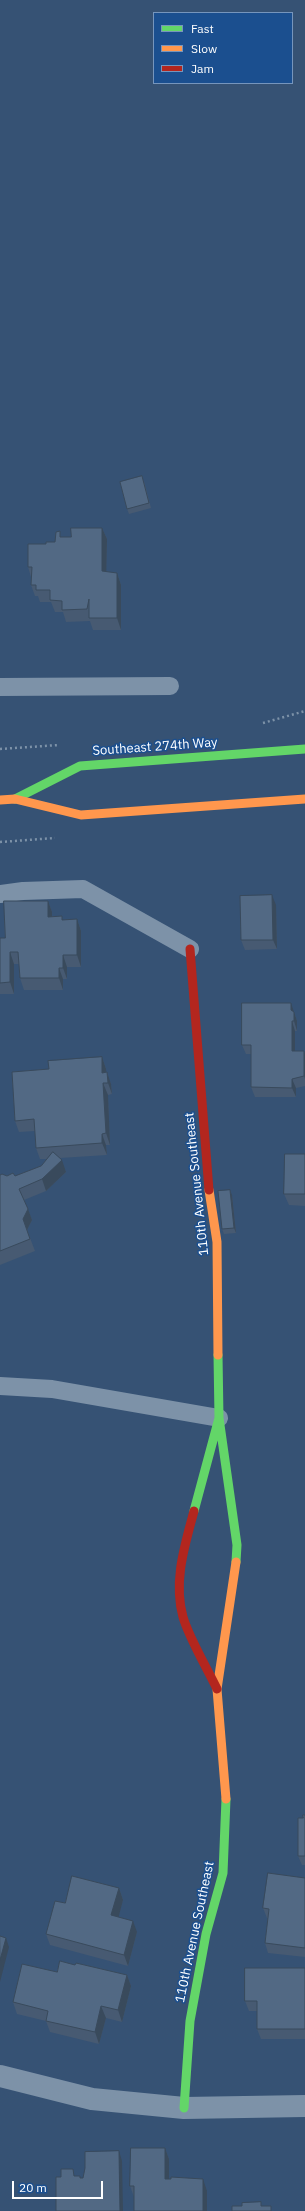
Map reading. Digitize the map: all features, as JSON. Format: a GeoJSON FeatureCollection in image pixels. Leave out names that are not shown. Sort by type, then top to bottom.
{"type":"FeatureCollection","features":[{"type":"Feature","properties":{"kind":"street","name":"Southeast 274th Way"},"geometry":{"type":"LineString","coordinates":[[15,799],[80,766],[305,749]]}},
{"type":"Feature","properties":{"kind":"street","name":"Southeast 274th Way"},"geometry":{"type":"LineString","coordinates":[[0,800],[15,799],[81,815],[305,798]]}},
{"type":"Feature","properties":{"kind":"street","name":"110th Avenue Southeast"},"geometry":{"type":"LineString","coordinates":[[184,2108],[190,2021],[206,1934],[223,1873],[226,1801],[217,1689],[235,1575],[237,1545],[220,1418],[217,1242],[206,1168],[190,949]]}},
{"type":"Feature","properties":{"kind":"street","name":"110th Avenue Southeast"},"geometry":{"type":"LineString","coordinates":[[217,1689],[183,1617],[179,1589],[181,1561],[220,1418]]}},
{"type":"Feature","properties":{"kind":"street"},"geometry":{"type":"LineString","coordinates":[[0,2076],[92,2099],[184,2108],[305,2106]]}},
{"type":"Feature","properties":{"kind":"lane"},"geometry":{"type":"LineString","coordinates":[[0,687],[170,686]]}},
{"type":"Feature","properties":{"kind":"lane"},"geometry":{"type":"LineString","coordinates":[[0,894],[23,891],[83,889],[190,949]]}},
{"type":"Feature","properties":{"kind":"lane"},"geometry":{"type":"LineString","coordinates":[[0,1386],[52,1389],[220,1418]]}},
{"type":"Feature","properties":{"kind":"building"},"geometry":{"type":"Polygon","coordinates":[[[142,476],[149,503],[127,509],[120,482],[142,476]]]}},
{"type":"Feature","properties":{"kind":"building"},"geometry":{"type":"Polygon","coordinates":[[[71,528],[102,528],[102,571],[117,573],[117,618],[89,618],[89,599],[87,609],[62,610],[62,601],[50,600],[50,590],[36,590],[36,585],[31,585],[32,567],[28,567],[28,544],[46,544],[46,542],[55,542],[56,532],[60,531],[60,537],[71,537],[71,528]]]}},
{"type":"Feature","properties":{"kind":"building"},"geometry":{"type":"Polygon","coordinates":[[[272,895],[273,940],[241,940],[240,896],[272,895]]]}},
{"type":"Feature","properties":{"kind":"building"},"geometry":{"type":"Polygon","coordinates":[[[4,901],[48,901],[48,917],[62,916],[62,920],[77,919],[77,955],[63,955],[63,968],[59,968],[59,978],[20,978],[18,952],[10,952],[10,982],[0,983],[0,938],[5,938],[4,901]]]}},
{"type":"Feature","properties":{"kind":"building"},"geometry":{"type":"Polygon","coordinates":[[[242,1003],[291,1003],[291,1010],[294,1012],[294,1021],[292,1021],[292,1051],[304,1051],[304,1076],[292,1079],[292,1088],[251,1087],[251,1045],[242,1045],[242,1003]]]}},
{"type":"Feature","properties":{"kind":"building"},"geometry":{"type":"Polygon","coordinates":[[[102,1057],[102,1073],[107,1072],[108,1083],[103,1083],[106,1133],[102,1134],[102,1143],[36,1148],[34,1119],[15,1121],[12,1072],[49,1069],[48,1061],[102,1057]]]}},
{"type":"Feature","properties":{"kind":"building"},"geometry":{"type":"Polygon","coordinates":[[[53,1152],[62,1160],[42,1179],[19,1189],[28,1209],[23,1219],[30,1239],[0,1251],[0,1175],[2,1174],[7,1176],[13,1173],[15,1176],[41,1166],[53,1152]]]}},
{"type":"Feature","properties":{"kind":"building"},"geometry":{"type":"Polygon","coordinates":[[[285,1154],[305,1154],[305,1194],[284,1194],[285,1154]]]}},
{"type":"Feature","properties":{"kind":"building"},"geometry":{"type":"Polygon","coordinates":[[[230,1190],[234,1228],[222,1229],[218,1191],[230,1190]]]}},
{"type":"Feature","properties":{"kind":"building"},"geometry":{"type":"Polygon","coordinates":[[[303,1815],[305,1815],[305,1856],[298,1856],[298,1818],[303,1818],[303,1815]]]}},
{"type":"Feature","properties":{"kind":"building"},"geometry":{"type":"Polygon","coordinates":[[[268,1873],[305,1878],[305,1948],[265,1943],[269,1909],[263,1908],[268,1873]]]}},
{"type":"Feature","properties":{"kind":"building"},"geometry":{"type":"Polygon","coordinates":[[[72,1876],[119,1888],[111,1915],[133,1921],[124,1955],[46,1934],[55,1901],[65,1903],[72,1876]]]}},
{"type":"Feature","properties":{"kind":"building"},"geometry":{"type":"Polygon","coordinates":[[[0,1936],[6,1938],[0,1960],[0,1936]]]}},
{"type":"Feature","properties":{"kind":"building"},"geometry":{"type":"Polygon","coordinates":[[[60,1961],[75,1965],[76,1963],[127,1975],[118,2010],[101,2006],[95,2032],[46,2021],[48,2011],[13,2002],[22,1964],[57,1972],[60,1961]]]}},
{"type":"Feature","properties":{"kind":"building"},"geometry":{"type":"Polygon","coordinates":[[[245,1968],[305,1968],[305,2029],[257,2029],[257,2001],[245,2001],[245,1968]]]}},
{"type":"Feature","properties":{"kind":"building"},"geometry":{"type":"Polygon","coordinates":[[[131,2148],[165,2148],[165,2179],[171,2179],[171,2177],[203,2179],[203,2211],[134,2211],[134,2186],[130,2186],[131,2148]]]}},
{"type":"Feature","properties":{"kind":"building"},"geometry":{"type":"Polygon","coordinates":[[[119,2151],[120,2211],[56,2211],[56,2177],[61,2177],[61,2169],[73,2169],[74,2176],[80,2176],[80,2178],[83,2178],[85,2168],[85,2152],[119,2151]]]}},
{"type":"Feature","properties":{"kind":"building"},"geometry":{"type":"Polygon","coordinates":[[[261,2202],[261,2206],[271,2206],[271,2211],[232,2211],[232,2206],[242,2206],[242,2203],[261,2202]]]}},
{"type":"Feature","properties":{"kind":"traffic: fast"},"geometry":{"type":"LineString","coordinates":[[15,799],[80,766],[305,749]]}},
{"type":"Feature","properties":{"kind":"traffic: fast"},"geometry":{"type":"LineString","coordinates":[[218,1355],[219,1418]]}},
{"type":"Feature","properties":{"kind":"traffic: fast"},"geometry":{"type":"LineString","coordinates":[[194,1511],[219,1418],[237,1545],[236,1562]]}},
{"type":"Feature","properties":{"kind":"traffic: fast"},"geometry":{"type":"LineString","coordinates":[[184,2108],[190,2021],[206,1934],[223,1873],[226,1799]]}},
{"type":"Feature","properties":{"kind":"traffic: slow"},"geometry":{"type":"LineString","coordinates":[[0,800],[15,799],[81,815],[305,799]]}},
{"type":"Feature","properties":{"kind":"traffic: slow"},"geometry":{"type":"LineString","coordinates":[[209,1190],[217,1242],[218,1355]]}},
{"type":"Feature","properties":{"kind":"traffic: slow"},"geometry":{"type":"LineString","coordinates":[[226,1799],[217,1689],[236,1562]]}},
{"type":"Feature","properties":{"kind":"traffic: jam"},"geometry":{"type":"LineString","coordinates":[[190,949],[209,1190]]}},
{"type":"Feature","properties":{"kind":"traffic: jam"},"geometry":{"type":"LineString","coordinates":[[194,1511],[181,1563],[179,1590],[180,1604],[189,1634],[217,1689]]}}]}
